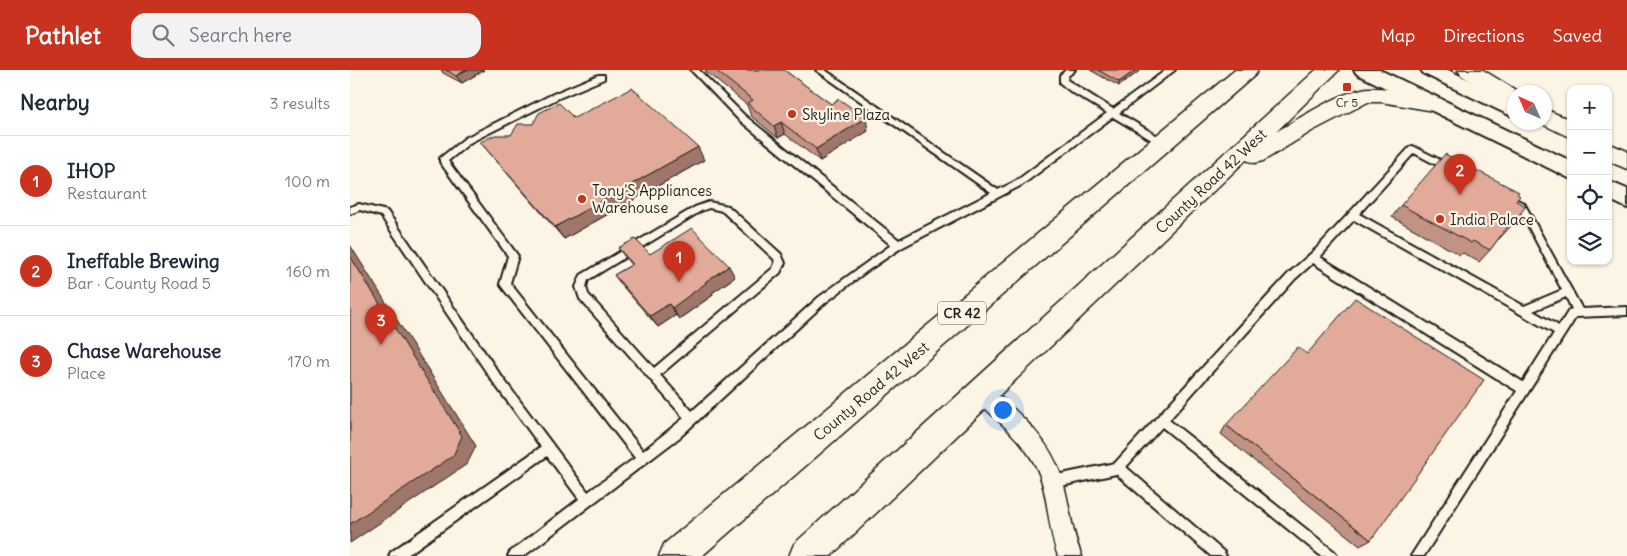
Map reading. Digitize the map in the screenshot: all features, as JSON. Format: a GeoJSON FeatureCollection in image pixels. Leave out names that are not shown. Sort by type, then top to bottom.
{"type":"FeatureCollection","features":[{"type":"Feature","properties":{"kind":"highway","name":"County Road 42 West"},"geometry":{"type":"LineString","coordinates":[[676,556],[1247,70]]}},
{"type":"Feature","properties":{"kind":"highway","name":"County Road 42 West"},"geometry":{"type":"LineString","coordinates":[[806,556],[1209,184],[1329,70]]}},
{"type":"Feature","properties":{"kind":"highway"},"geometry":{"type":"LineString","coordinates":[[1468,70],[1507,95]]}},
{"type":"Feature","properties":{"kind":"highway"},"geometry":{"type":"LineString","coordinates":[[1209,184],[1304,126],[1357,98],[1367,95],[1381,95],[1434,104]]}},
{"type":"Feature","properties":{"kind":"highway"},"geometry":{"type":"LineString","coordinates":[[1552,120],[1567,128]]}},
{"type":"Feature","properties":{"kind":"highway"},"geometry":{"type":"LineString","coordinates":[[1612,154],[1627,161]]}},
{"type":"Feature","properties":{"kind":"highway"},"geometry":{"type":"LineString","coordinates":[[684,556],[733,508]]}},
{"type":"Feature","properties":{"kind":"main road"},"geometry":{"type":"LineString","coordinates":[[1364,70],[1567,169]]}},
{"type":"Feature","properties":{"kind":"main road"},"geometry":{"type":"LineString","coordinates":[[1431,70],[1507,106]]}},
{"type":"Feature","properties":{"kind":"main road"},"geometry":{"type":"LineString","coordinates":[[1552,126],[1567,134]]}},
{"type":"Feature","properties":{"kind":"main road"},"geometry":{"type":"LineString","coordinates":[[1612,191],[1627,199]]}},
{"type":"Feature","properties":{"kind":"street"},"geometry":{"type":"LineString","coordinates":[[982,393],[1038,449],[1048,468],[1064,542],[1070,556]]}},
{"type":"Feature","properties":{"kind":"lane"},"geometry":{"type":"LineString","coordinates":[[696,70],[741,117],[898,245]]}},
{"type":"Feature","properties":{"kind":"lane"},"geometry":{"type":"LineString","coordinates":[[820,70],[998,194]]}},
{"type":"Feature","properties":{"kind":"lane"},"geometry":{"type":"LineString","coordinates":[[1071,70],[1064,75],[1063,80],[1073,89],[1163,143]]}},
{"type":"Feature","properties":{"kind":"lane"},"geometry":{"type":"LineString","coordinates":[[514,556],[691,418],[822,300],[864,268],[898,245],[1019,183],[1171,70]]}},
{"type":"Feature","properties":{"kind":"lane"},"geometry":{"type":"LineString","coordinates":[[601,76],[468,140],[443,160],[513,256],[505,284],[642,458]]}},
{"type":"Feature","properties":{"kind":"lane"},"geometry":{"type":"LineString","coordinates":[[1052,482],[1118,468],[1292,276],[1413,149],[1454,171]]}},
{"type":"Feature","properties":{"kind":"lane"},"geometry":{"type":"LineString","coordinates":[[1504,196],[1521,205],[1578,313]]}},
{"type":"Feature","properties":{"kind":"lane"},"geometry":{"type":"LineString","coordinates":[[653,374],[777,270],[780,263],[778,257],[725,208],[709,205],[698,209],[584,278],[581,286],[584,296],[691,418]]}},
{"type":"Feature","properties":{"kind":"lane"},"geometry":{"type":"LineString","coordinates":[[350,211],[359,207],[384,214],[446,306],[587,500]]}},
{"type":"Feature","properties":{"kind":"lane"},"geometry":{"type":"LineString","coordinates":[[1353,214],[1561,332]]}},
{"type":"Feature","properties":{"kind":"lane"},"geometry":{"type":"LineString","coordinates":[[1312,257],[1524,390]]}},
{"type":"Feature","properties":{"kind":"lane"},"geometry":{"type":"LineString","coordinates":[[1524,311],[1568,292]]}},
{"type":"Feature","properties":{"kind":"lane"},"geometry":{"type":"LineString","coordinates":[[1418,556],[1573,313],[1627,312]]}},
{"type":"Feature","properties":{"kind":"lane"},"geometry":{"type":"LineString","coordinates":[[1161,420],[1331,556]]}},
{"type":"Feature","properties":{"kind":"lane"},"geometry":{"type":"LineString","coordinates":[[395,556],[549,448]]}},
{"type":"Feature","properties":{"kind":"lane"},"geometry":{"type":"LineString","coordinates":[[1118,468],[1220,556]]}},
{"type":"Feature","properties":{"kind":"building"},"geometry":{"type":"Polygon","coordinates":[[[446,70],[466,70],[456,76],[446,70]]]}},
{"type":"Feature","properties":{"kind":"building","name":"Skyline Plaza"},"geometry":{"type":"Polygon","coordinates":[[[715,70],[784,70],[831,104],[839,99],[866,118],[816,149],[781,122],[774,126],[747,103],[753,100],[715,70]]]}},
{"type":"Feature","properties":{"kind":"building"},"geometry":{"type":"Polygon","coordinates":[[[1098,70],[1136,70],[1119,82],[1098,70]]]}},
{"type":"Feature","properties":{"kind":"building","name":"Tony'S Appliances Warehouse"},"geometry":{"type":"Polygon","coordinates":[[[632,88],[698,147],[555,227],[480,142],[495,135],[511,135],[518,124],[533,124],[539,113],[559,103],[574,118],[632,88]]]}},
{"type":"Feature","properties":{"kind":"building"},"geometry":{"type":"Polygon","coordinates":[[[1445,154],[1519,192],[1517,194],[1520,196],[1516,201],[1526,206],[1490,250],[1473,241],[1471,243],[1401,205],[1445,154]]]}},
{"type":"Feature","properties":{"kind":"building"},"geometry":{"type":"Polygon","coordinates":[[[692,228],[729,266],[672,308],[669,304],[650,316],[614,275],[633,264],[618,248],[635,239],[650,254],[692,228]]]}},
{"type":"Feature","properties":{"kind":"building"},"geometry":{"type":"Polygon","coordinates":[[[350,256],[462,436],[453,456],[350,524],[350,256]]]}},
{"type":"Feature","properties":{"kind":"building"},"geometry":{"type":"Polygon","coordinates":[[[1355,298],[1484,380],[1371,540],[1226,425],[1298,347],[1307,354],[1355,298]]]}},
{"type":"Feature","properties":{"kind":"place","name":"Cr 5"},"geometry":{"type":"Point","coordinates":[1347,87]}},
{"type":"Feature","properties":{"kind":"place","name":"Skyline Plaza"},"geometry":{"type":"Point","coordinates":[792,114]}},
{"type":"Feature","properties":{"kind":"place","name":"Ineffable Brewing"},"geometry":{"type":"Point","coordinates":[1460,195]}},
{"type":"Feature","properties":{"kind":"place","name":"Tony'S Appliances Warehouse"},"geometry":{"type":"Point","coordinates":[582,199]}},
{"type":"Feature","properties":{"kind":"place","name":"India Palace"},"geometry":{"type":"Point","coordinates":[1440,219]}},
{"type":"Feature","properties":{"kind":"place","name":"IHOP"},"geometry":{"type":"Point","coordinates":[679,282]}},
{"type":"Feature","properties":{"kind":"place","name":"Chase Warehouse"},"geometry":{"type":"Point","coordinates":[381,345]}}]}
